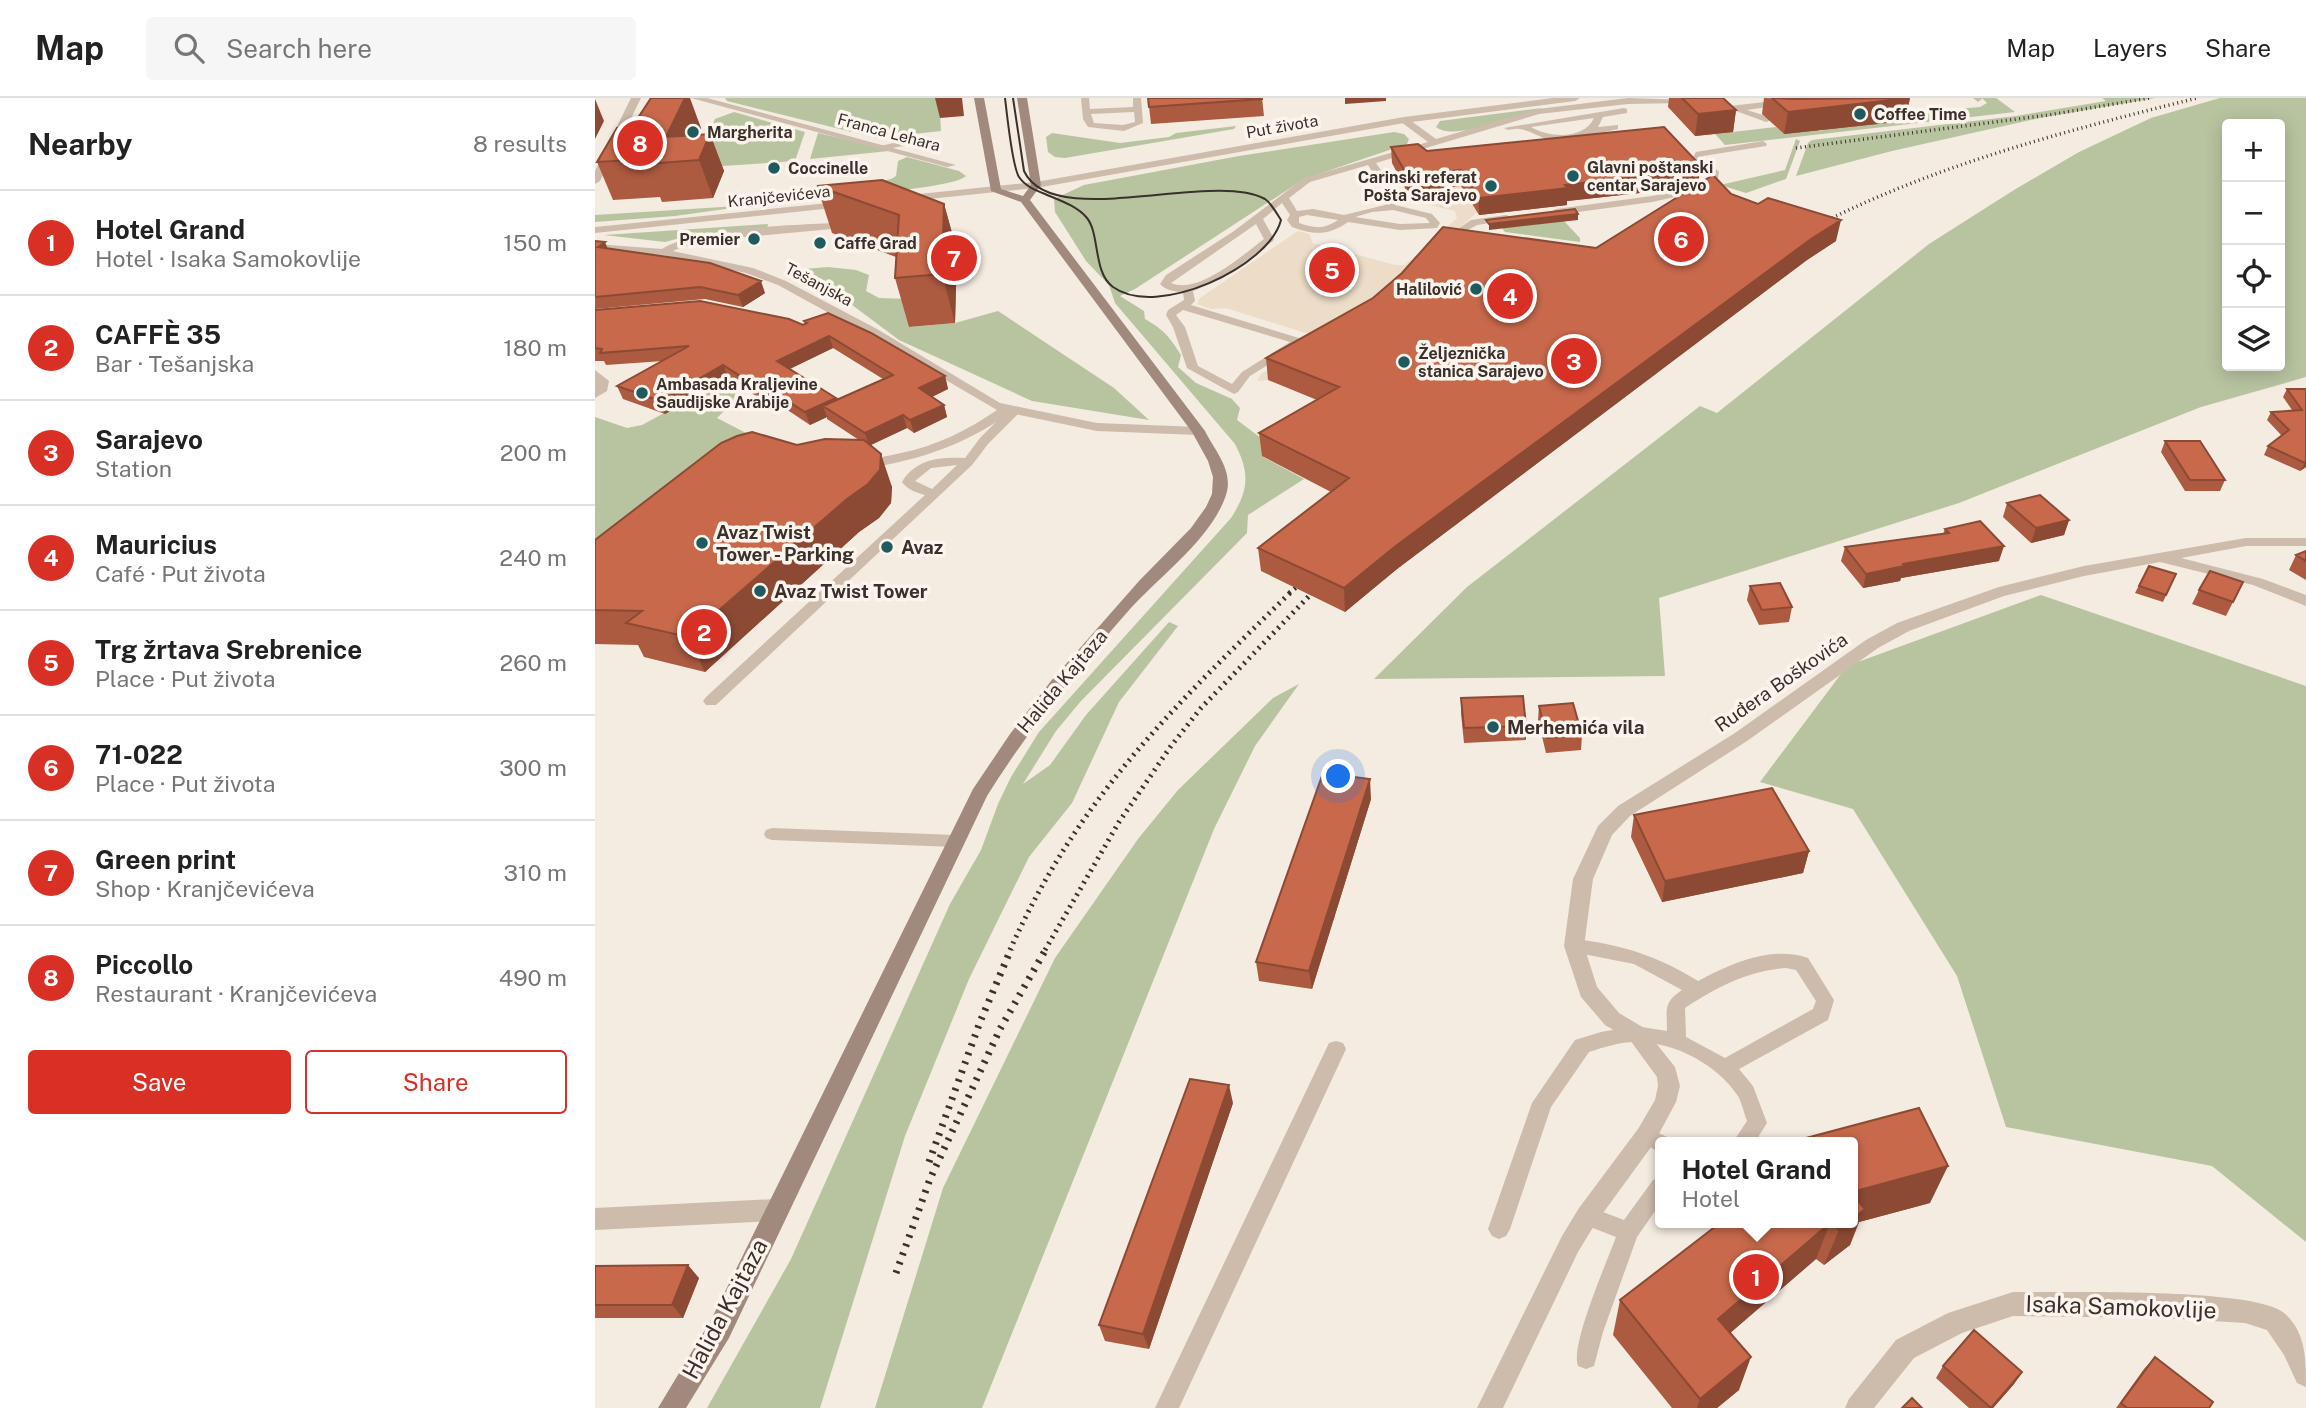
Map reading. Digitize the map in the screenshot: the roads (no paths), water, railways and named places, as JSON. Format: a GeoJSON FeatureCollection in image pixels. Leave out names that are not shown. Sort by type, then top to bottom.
{"type":"FeatureCollection","features":[{"type":"Feature","properties":{"kind":"main road"},"geometry":{"type":"LineString","coordinates":[[979,98],[994,185],[1025,200],[1035,180],[1022,98]]}},
{"type":"Feature","properties":{"kind":"main road","name":"Halida Kajtaza"},"geometry":{"type":"LineString","coordinates":[[671,1408],[720,1329],[776,1210],[852,1061],[955,841],[1004,752],[1032,715],[1212,511],[1220,493],[1221,473],[1217,461],[1198,431],[1025,200]]}},
{"type":"Feature","properties":{"kind":"street"},"geometry":{"type":"LineString","coordinates":[[595,181],[636,98]]}},
{"type":"Feature","properties":{"kind":"street","name":"Franca Lehara"},"geometry":{"type":"LineString","coordinates":[[696,98],[951,165]]}},
{"type":"Feature","properties":{"kind":"street","name":"Put života"},"geometry":{"type":"LineString","coordinates":[[1035,180],[1396,111],[1496,98]]}},
{"type":"Feature","properties":{"kind":"street","name":"Put života"},"geometry":{"type":"LineString","coordinates":[[994,185],[1404,120],[1575,98]]}},
{"type":"Feature","properties":{"kind":"street"},"geometry":{"type":"LineString","coordinates":[[892,200],[994,185]]}},
{"type":"Feature","properties":{"kind":"street","name":"Kranjčevićeva"},"geometry":{"type":"LineString","coordinates":[[595,230],[865,202]]}},
{"type":"Feature","properties":{"kind":"street","name":"Tešanjska"},"geometry":{"type":"LineString","coordinates":[[595,247],[663,253],[749,270],[782,283],[873,332],[996,406],[1097,427],[1198,431]]}},
{"type":"Feature","properties":{"kind":"street"},"geometry":{"type":"LineString","coordinates":[[826,321],[841,316]]}},
{"type":"Feature","properties":{"kind":"street"},"geometry":{"type":"LineString","coordinates":[[595,374],[603,381],[595,394]]}},
{"type":"Feature","properties":{"kind":"street"},"geometry":{"type":"LineString","coordinates":[[846,466],[931,452],[1011,410]]}},
{"type":"Feature","properties":{"kind":"street","name":"Ruđera Boškovića"},"geometry":{"type":"LineString","coordinates":[[1637,1034],[1612,1019],[1588,991],[1574,946],[1583,879],[1605,831],[1623,811],[1741,737],[1872,644],[1913,622],[1999,592],[2158,557],[2246,542],[2306,542]]}},
{"type":"Feature","properties":{"kind":"street","name":"Ruđera Boškovića"},"geometry":{"type":"LineString","coordinates":[[2158,557],[2258,582],[2306,601]]}},
{"type":"Feature","properties":{"kind":"street"},"geometry":{"type":"LineString","coordinates":[[1490,1408],[1570,1244],[1587,1216],[1653,1139],[1669,1086],[1667,1074],[1637,1034]]}},
{"type":"Feature","properties":{"kind":"street","name":"Halida Kajtaza"},"geometry":{"type":"LineString","coordinates":[[595,1219],[776,1210]]}},
{"type":"Feature","properties":{"kind":"street","name":"Isaka Samokovlije"},"geometry":{"type":"LineString","coordinates":[[1858,1408],[1905,1349],[1957,1322],[2013,1304],[2162,1306],[2245,1311],[2274,1321],[2294,1346],[2306,1374]]}},
{"type":"Feature","properties":{"kind":"lane"},"geometry":{"type":"LineString","coordinates":[[1085,98],[1091,125],[1124,128],[1139,123],[1137,98]]}},
{"type":"Feature","properties":{"kind":"lane"},"geometry":{"type":"LineString","coordinates":[[1713,98],[1724,108],[1780,108],[1820,102],[1836,104]]}},
{"type":"Feature","properties":{"kind":"lane"},"geometry":{"type":"LineString","coordinates":[[1574,135],[1595,124],[1687,99]]}},
{"type":"Feature","properties":{"kind":"lane"},"geometry":{"type":"LineString","coordinates":[[1257,216],[1269,239],[1266,242],[1207,283],[1188,291],[1165,284],[1257,216],[1307,180],[1556,109],[1628,101],[1687,99]]}},
{"type":"Feature","properties":{"kind":"lane"},"geometry":{"type":"LineString","coordinates":[[1086,112],[1138,108]]}},
{"type":"Feature","properties":{"kind":"lane"},"geometry":{"type":"LineString","coordinates":[[1739,108],[1780,108]]}},
{"type":"Feature","properties":{"kind":"lane"},"geometry":{"type":"LineString","coordinates":[[1595,124],[1636,116]]}},
{"type":"Feature","properties":{"kind":"lane"},"geometry":{"type":"LineString","coordinates":[[1404,120],[1436,143]]}},
{"type":"Feature","properties":{"kind":"lane"},"geometry":{"type":"LineString","coordinates":[[1485,130],[1625,121]]}},
{"type":"Feature","properties":{"kind":"lane"},"geometry":{"type":"LineString","coordinates":[[1595,124],[1608,132]]}},
{"type":"Feature","properties":{"kind":"lane"},"geometry":{"type":"LineString","coordinates":[[1524,127],[1532,134],[1577,140],[1608,132]]}},
{"type":"Feature","properties":{"kind":"lane"},"geometry":{"type":"LineString","coordinates":[[1552,137],[1608,132]]}},
{"type":"Feature","properties":{"kind":"lane"},"geometry":{"type":"LineString","coordinates":[[880,147],[918,141]]}},
{"type":"Feature","properties":{"kind":"lane"},"geometry":{"type":"LineString","coordinates":[[1544,214],[1610,206],[1713,186],[1714,172],[1698,157],[1699,154],[1763,144]]}},
{"type":"Feature","properties":{"kind":"lane"},"geometry":{"type":"LineString","coordinates":[[1371,162],[1392,194],[1389,207]]}},
{"type":"Feature","properties":{"kind":"lane"},"geometry":{"type":"LineString","coordinates":[[1283,197],[1295,215]]}},
{"type":"Feature","properties":{"kind":"lane"},"geometry":{"type":"LineString","coordinates":[[1345,218],[1311,211],[1295,215],[1292,220],[1295,225],[1325,232],[1336,228],[1345,218],[1389,207],[1429,216],[1435,223],[1434,226],[1411,228],[1345,218]]}},
{"type":"Feature","properties":{"kind":"lane"},"geometry":{"type":"LineString","coordinates":[[1462,230],[1474,222],[1518,217]]}},
{"type":"Feature","properties":{"kind":"lane"},"geometry":{"type":"LineString","coordinates":[[663,253],[669,248],[697,240],[860,224]]}},
{"type":"Feature","properties":{"kind":"lane"},"geometry":{"type":"LineString","coordinates":[[921,231],[967,249]]}},
{"type":"Feature","properties":{"kind":"lane"},"geometry":{"type":"LineString","coordinates":[[1183,306],[1295,340],[1297,343],[1246,374],[1234,390],[1196,371],[1188,354],[1179,327],[1171,316],[1183,306],[1190,301],[1188,291]]}},
{"type":"Feature","properties":{"kind":"lane"},"geometry":{"type":"LineString","coordinates":[[711,701],[968,462],[1011,410]]}},
{"type":"Feature","properties":{"kind":"lane"},"geometry":{"type":"LineString","coordinates":[[934,494],[913,487],[908,481],[915,471],[942,461],[968,462]]}},
{"type":"Feature","properties":{"kind":"lane"},"geometry":{"type":"LineString","coordinates":[[772,834],[955,841]]}},
{"type":"Feature","properties":{"kind":"lane"},"geometry":{"type":"LineString","coordinates":[[1574,946],[1636,956],[1660,966],[1697,990]]}},
{"type":"Feature","properties":{"kind":"lane"},"geometry":{"type":"LineString","coordinates":[[1677,1041],[1676,1004],[1697,990],[1753,967],[1786,959],[1801,963],[1825,1000],[1821,1014],[1724,1068]]}},
{"type":"Feature","properties":{"kind":"lane"},"geometry":{"type":"LineString","coordinates":[[1499,1230],[1542,1103],[1571,1058],[1582,1046],[1637,1034],[1677,1041],[1724,1068],[1746,1092],[1757,1123],[1747,1137]]}},
{"type":"Feature","properties":{"kind":"lane"},"geometry":{"type":"LineString","coordinates":[[1167,1408],[1336,1049]]}},
{"type":"Feature","properties":{"kind":"lane"},"geometry":{"type":"LineString","coordinates":[[1586,1358],[1592,1332],[1628,1232],[1655,1194]]}},
{"type":"Feature","properties":{"kind":"lane"},"geometry":{"type":"LineString","coordinates":[[1587,1216],[1628,1232]]}},
{"type":"Feature","properties":{"kind":"tram line"},"geometry":{"type":"LineString","coordinates":[[1005,98],[1012,151],[1019,177],[1030,187],[1073,207],[1087,218],[1094,234],[1102,273],[1113,287],[1132,295],[1156,297],[1209,283],[1256,255],[1272,238],[1281,220],[1265,199],[1241,192],[1209,191],[1099,199],[1066,197],[1040,189],[1024,171],[1013,98]]}},
{"type":"Feature","properties":{"kind":"railway"},"geometry":{"type":"LineString","coordinates":[[1796,148],[2048,115],[2150,98]]}},
{"type":"Feature","properties":{"kind":"railway"},"geometry":{"type":"LineString","coordinates":[[1816,226],[1908,184],[1955,167],[2099,123],[2197,98]]}},
{"type":"Feature","properties":{"kind":"railway"},"geometry":{"type":"LineString","coordinates":[[1289,593],[1310,577]]}},
{"type":"Feature","properties":{"kind":"railway"},"geometry":{"type":"LineString","coordinates":[[1311,593],[1324,584]]}},
{"type":"Feature","properties":{"kind":"railway"},"geometry":{"type":"LineString","coordinates":[[1010,950],[1066,846],[1098,800],[1169,715],[1291,592]]}},
{"type":"Feature","properties":{"kind":"railway"},"geometry":{"type":"LineString","coordinates":[[1045,950],[1119,822],[1171,746],[1201,708],[1313,592]]}},
{"type":"Feature","properties":{"kind":"railway"},"geometry":{"type":"LineString","coordinates":[[929,1162],[980,1022],[1011,949]]}},
{"type":"Feature","properties":{"kind":"railway"},"geometry":{"type":"LineString","coordinates":[[896,1273],[930,1179],[1000,1029],[1046,949]]}},
{"type":"Feature","properties":{"kind":"place","name":"Coffee Time"},"geometry":{"type":"Point","coordinates":[1860,114]}},
{"type":"Feature","properties":{"kind":"place","name":"Margherita"},"geometry":{"type":"Point","coordinates":[693,132]}},
{"type":"Feature","properties":{"kind":"place","name":"Piccollo"},"geometry":{"type":"Point","coordinates":[640,143]}},
{"type":"Feature","properties":{"kind":"place","name":"Coccinelle"},"geometry":{"type":"Point","coordinates":[774,168]}},
{"type":"Feature","properties":{"kind":"place","name":"Glavni poštanski centar Sarajevo"},"geometry":{"type":"Point","coordinates":[1573,176]}},
{"type":"Feature","properties":{"kind":"place","name":"Carinski referat Pošta Sarajevo"},"geometry":{"type":"Point","coordinates":[1491,186]}},
{"type":"Feature","properties":{"kind":"place","name":"Premier"},"geometry":{"type":"Point","coordinates":[754,239]}},
{"type":"Feature","properties":{"kind":"place","name":"71-022"},"geometry":{"type":"Point","coordinates":[1681,239]}},
{"type":"Feature","properties":{"kind":"place","name":"Caffe Grad"},"geometry":{"type":"Point","coordinates":[820,243]}},
{"type":"Feature","properties":{"kind":"place","name":"Green print"},"geometry":{"type":"Point","coordinates":[954,258]}},
{"type":"Feature","properties":{"kind":"place","name":"Trg žrtava Srebrenice"},"geometry":{"type":"Point","coordinates":[1332,270]}},
{"type":"Feature","properties":{"kind":"place","name":"Halilović"},"geometry":{"type":"Point","coordinates":[1476,289]}},
{"type":"Feature","properties":{"kind":"place","name":"Mauricius"},"geometry":{"type":"Point","coordinates":[1510,296]}},
{"type":"Feature","properties":{"kind":"place","name":"Sarajevo"},"geometry":{"type":"Point","coordinates":[1574,361]}},
{"type":"Feature","properties":{"kind":"place","name":"Željeznička stanica Sarajevo"},"geometry":{"type":"Point","coordinates":[1404,362]}},
{"type":"Feature","properties":{"kind":"place","name":"Ambasada Kraljevine Saudijske Arabije"},"geometry":{"type":"Point","coordinates":[642,393]}},
{"type":"Feature","properties":{"kind":"place","name":"Avaz Twist Tower - Parking"},"geometry":{"type":"Point","coordinates":[702,543]}},
{"type":"Feature","properties":{"kind":"place","name":"Avaz"},"geometry":{"type":"Point","coordinates":[887,547]}},
{"type":"Feature","properties":{"kind":"place","name":"Avaz Twist Tower"},"geometry":{"type":"Point","coordinates":[760,591]}},
{"type":"Feature","properties":{"kind":"place","name":"CAFFÈ 35"},"geometry":{"type":"Point","coordinates":[704,632]}},
{"type":"Feature","properties":{"kind":"place","name":"Merhemića vila"},"geometry":{"type":"Point","coordinates":[1493,727]}},
{"type":"Feature","properties":{"kind":"place","name":"Hotel Grand"},"geometry":{"type":"Point","coordinates":[1756,1277]}}]}
